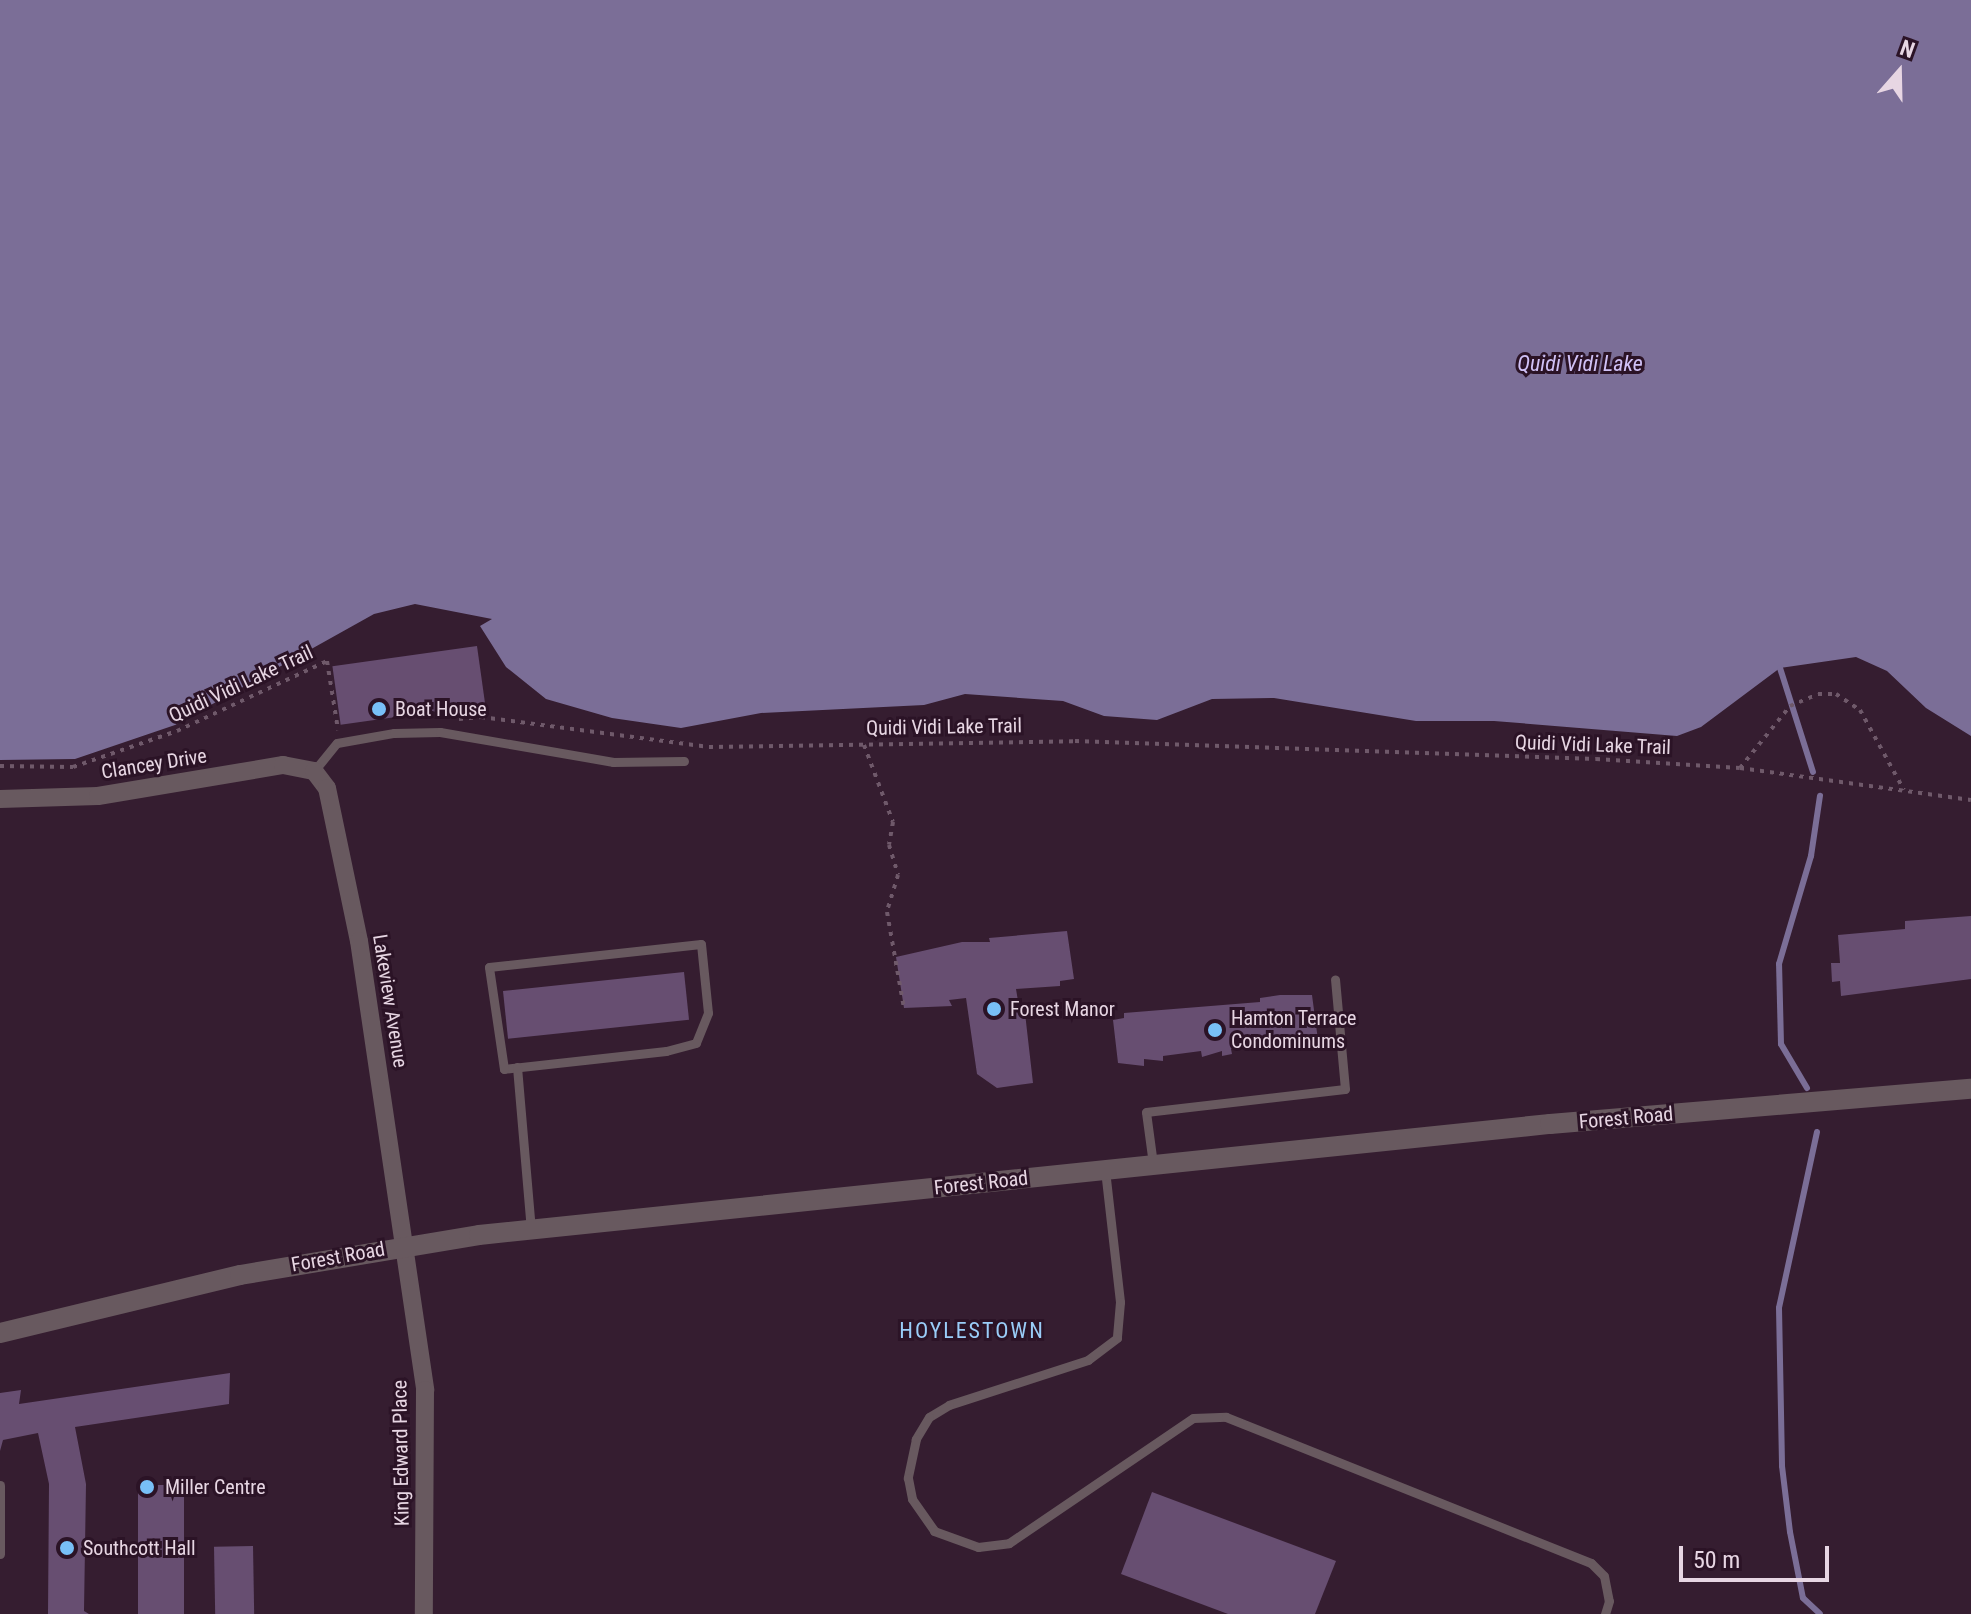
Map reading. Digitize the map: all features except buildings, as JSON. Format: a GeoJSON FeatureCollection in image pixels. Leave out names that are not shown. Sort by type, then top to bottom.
{"type":"FeatureCollection","features":[{"type":"Feature","properties":{"kind":"street","name":"Clancey Drive"},"geometry":{"type":"LineString","coordinates":[[0,799],[98,796],[283,765],[314,771]]}},
{"type":"Feature","properties":{"kind":"street","name":"Lakeview Avenue"},"geometry":{"type":"LineString","coordinates":[[314,771],[335,809],[404,1246]]}},
{"type":"Feature","properties":{"kind":"street","name":"Forest Road"},"geometry":{"type":"LineString","coordinates":[[0,1333],[240,1275],[404,1246],[531,1229],[1153,1164],[1971,1089]]}},
{"type":"Feature","properties":{"kind":"street","name":"King Edward Place"},"geometry":{"type":"LineString","coordinates":[[404,1246],[425,1390],[424,1614]]}},
{"type":"Feature","properties":{"kind":"lane"},"geometry":{"type":"LineString","coordinates":[[314,771],[337,743],[394,733],[440,732],[613,762],[684,761]]}},
{"type":"Feature","properties":{"kind":"lane"},"geometry":{"type":"LineString","coordinates":[[701,944],[708,1013],[696,1043],[666,1051],[517,1067],[504,1069],[489,967],[701,944]]}},
{"type":"Feature","properties":{"kind":"lane"},"geometry":{"type":"LineString","coordinates":[[1153,1164],[1146,1112],[1345,1089],[1335,979]]}},
{"type":"Feature","properties":{"kind":"lane"},"geometry":{"type":"LineString","coordinates":[[517,1067],[531,1229]]}},
{"type":"Feature","properties":{"kind":"lane"},"geometry":{"type":"LineString","coordinates":[[1105,1170],[1120,1302],[1117,1338],[1088,1360],[949,1405],[929,1417],[916,1439],[908,1478],[912,1499],[934,1531],[978,1547],[1009,1543],[1193,1418],[1226,1417],[1591,1563],[1608,1587],[1605,1614]]}},
{"type":"Feature","properties":{"kind":"lane"},"geometry":{"type":"LineString","coordinates":[[0,1485],[0,1554]]}},
{"type":"Feature","properties":{"kind":"path","name":"Quidi Vidi Lake Trail"},"geometry":{"type":"LineString","coordinates":[[0,766],[73,767],[177,731],[327,661],[337,730],[351,729]]}},
{"type":"Feature","properties":{"kind":"path"},"geometry":{"type":"LineString","coordinates":[[1740,768],[1790,706],[1806,697],[1836,694],[1860,710],[1905,791]]}},
{"type":"Feature","properties":{"kind":"path","name":"Quidi Vidi Lake Trail"},"geometry":{"type":"LineString","coordinates":[[452,720],[481,717],[709,747],[1229,744],[1340,753],[1740,768],[1971,800]]}},
{"type":"Feature","properties":{"kind":"path"},"geometry":{"type":"LineString","coordinates":[[864,745],[893,822],[889,845],[898,875],[887,912],[904,1008]]}},
{"type":"Feature","properties":{"kind":"water","name":"Quidi Vidi Lake"},"geometry":{"type":"Polygon","coordinates":[[[0,0],[1971,0],[1971,736],[1926,708],[1887,671],[1856,657],[1780,668],[1701,727],[1677,736],[1494,721],[1416,721],[1274,698],[1212,699],[1157,720],[1104,716],[1063,701],[965,694],[924,705],[761,713],[681,728],[612,718],[546,699],[506,667],[480,626],[492,619],[415,604],[374,614],[175,725],[75,759],[0,760],[0,0]]]}},
{"type":"Feature","properties":{"kind":"waterway"},"geometry":{"type":"LineString","coordinates":[[1780,668],[1813,772]]}},
{"type":"Feature","properties":{"kind":"waterway"},"geometry":{"type":"LineString","coordinates":[[1807,1088],[1781,1044],[1779,964],[1811,856],[1820,796]]}},
{"type":"Feature","properties":{"kind":"waterway"},"geometry":{"type":"LineString","coordinates":[[1817,1132],[1779,1308],[1782,1466],[1790,1532],[1803,1598],[1820,1614]]}},
{"type":"Feature","properties":{"kind":"place","name":"Boat House"},"geometry":{"type":"Point","coordinates":[379,709]}},
{"type":"Feature","properties":{"kind":"place","name":"Forest Manor"},"geometry":{"type":"Point","coordinates":[994,1009]}},
{"type":"Feature","properties":{"kind":"place","name":"Hamton Terrace Condominums"},"geometry":{"type":"Point","coordinates":[1215,1030]}},
{"type":"Feature","properties":{"kind":"place","name":"Miller Centre"},"geometry":{"type":"Point","coordinates":[147,1487]}},
{"type":"Feature","properties":{"kind":"place","name":"Southcott Hall"},"geometry":{"type":"Point","coordinates":[67,1548]}},
{"type":"Feature","properties":{"kind":"district","name":"HOYLESTOWN"},"geometry":{"type":"Point","coordinates":[972,1331]}}]}
